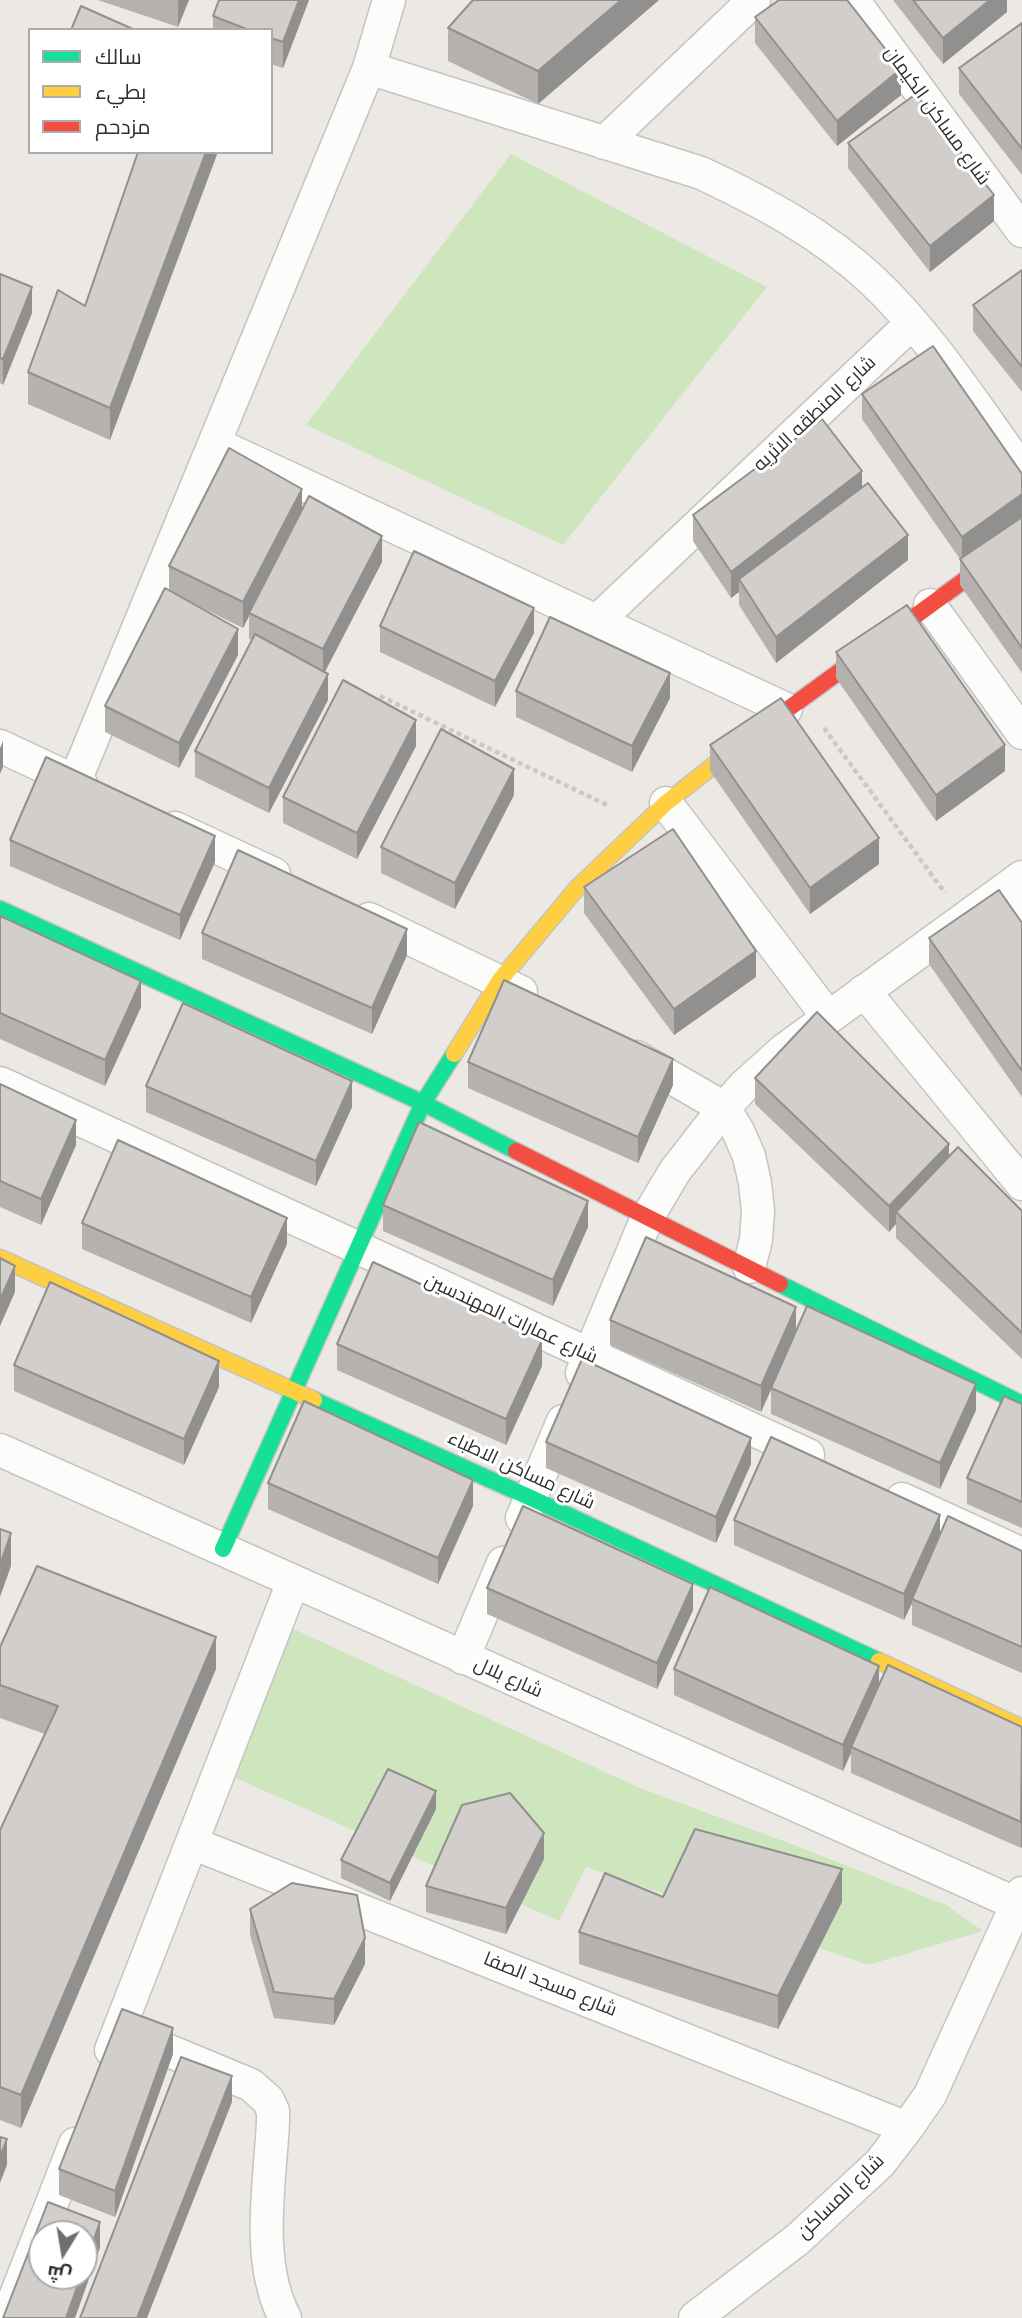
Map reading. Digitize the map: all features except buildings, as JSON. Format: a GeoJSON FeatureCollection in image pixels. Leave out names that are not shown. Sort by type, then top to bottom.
{"type":"FeatureCollection","features":[{"type":"Feature","properties":{"kind":"street"},"geometry":{"type":"LineString","coordinates":[[75,781],[369,68],[389,0]]}},
{"type":"Feature","properties":{"kind":"street"},"geometry":{"type":"LineString","coordinates":[[604,144],[754,0]]}},
{"type":"Feature","properties":{"kind":"street","name":"شارع مساكن الكيمان"},"geometry":{"type":"LineString","coordinates":[[853,0],[1022,232]]}},
{"type":"Feature","properties":{"kind":"street"},"geometry":{"type":"LineString","coordinates":[[369,68],[604,144],[654,156],[747,194],[792,220],[834,248],[873,281],[912,323],[1022,470]]}},
{"type":"Feature","properties":{"kind":"street","name":"شارع المنطقه الاثريه"},"geometry":{"type":"LineString","coordinates":[[597,621],[912,323]]}},
{"type":"Feature","properties":{"kind":"street"},"geometry":{"type":"LineString","coordinates":[[214,444],[597,621],[794,704]]}},
{"type":"Feature","properties":{"kind":"street"},"geometry":{"type":"LineString","coordinates":[[223,1549],[423,1103],[500,980],[578,887],[655,813],[794,704],[1022,538]]}},
{"type":"Feature","properties":{"kind":"street"},"geometry":{"type":"LineString","coordinates":[[929,605],[1022,733]]}},
{"type":"Feature","properties":{"kind":"street"},"geometry":{"type":"LineString","coordinates":[[0,746],[113,799]]}},
{"type":"Feature","properties":{"kind":"street"},"geometry":{"type":"LineString","coordinates":[[655,813],[828,1017]]}},
{"type":"Feature","properties":{"kind":"street"},"geometry":{"type":"LineString","coordinates":[[150,816],[300,887]]}},
{"type":"Feature","properties":{"kind":"street"},"geometry":{"type":"LineString","coordinates":[[463,1658],[647,1218],[675,1171],[724,1108],[784,1050],[964,919],[1016,894]]}},
{"type":"Feature","properties":{"kind":"street"},"geometry":{"type":"LineString","coordinates":[[338,904],[500,980],[547,1007]]}},
{"type":"Feature","properties":{"kind":"street"},"geometry":{"type":"LineString","coordinates":[[0,909],[423,1103],[647,1218],[1022,1404]]}},
{"type":"Feature","properties":{"kind":"street"},"geometry":{"type":"LineString","coordinates":[[864,991],[1022,1184]]}},
{"type":"Feature","properties":{"kind":"street"},"geometry":{"type":"LineString","coordinates":[[606,1041],[724,1108],[749,1156],[755,1183],[758,1211],[749,1267]]}},
{"type":"Feature","properties":{"kind":"street","name":"شارع عمارات المهندسين"},"geometry":{"type":"LineString","coordinates":[[0,1083],[831,1466]]}},
{"type":"Feature","properties":{"kind":"street","name":"شارع مساكن الاطباء"},"geometry":{"type":"LineString","coordinates":[[0,1258],[531,1497],[1022,1728]]}},
{"type":"Feature","properties":{"kind":"street","name":"شارع بلال"},"geometry":{"type":"LineString","coordinates":[[0,1450],[463,1658],[1019,1899]]}},
{"type":"Feature","properties":{"kind":"street"},"geometry":{"type":"LineString","coordinates":[[882,1490],[1022,1554]]}},
{"type":"Feature","properties":{"kind":"street"},"geometry":{"type":"LineString","coordinates":[[100,2080],[293,1582]]}},
{"type":"Feature","properties":{"kind":"street","name":"شارع مسجد الصفا"},"geometry":{"type":"LineString","coordinates":[[192,1843],[907,2128]]}},
{"type":"Feature","properties":{"kind":"street","name":"شارع المساكن"},"geometry":{"type":"LineString","coordinates":[[695,2318],[798,2239],[880,2163],[930,2095],[1019,1899]]}},
{"type":"Feature","properties":{"kind":"street"},"geometry":{"type":"LineString","coordinates":[[119,2030],[251,2085],[268,2099],[273,2111],[268,2263],[285,2318]]}},
{"type":"Feature","properties":{"kind":"street"},"geometry":{"type":"LineString","coordinates":[[7,2318],[85,2118]]}},
{"type":"Feature","properties":{"kind":"path"},"geometry":{"type":"LineString","coordinates":[[380,696],[655,813]]}},
{"type":"Feature","properties":{"kind":"path"},"geometry":{"type":"LineString","coordinates":[[794,704],[964,919]]}},
{"type":"Feature","properties":{"kind":"green space"},"geometry":{"type":"Polygon","coordinates":[[[511,154],[767,287],[563,545],[306,425],[511,154]]]}},
{"type":"Feature","properties":{"kind":"green space"},"geometry":{"type":"Polygon","coordinates":[[[289,1627],[640,1788],[946,1905],[983,1931],[868,1965],[586,1867],[559,1921],[231,1776],[289,1627]]]}},
{"type":"Feature","properties":{"kind":"traffic: fast"},"geometry":{"type":"LineString","coordinates":[[0,909],[423,1103],[516,1151]]}},
{"type":"Feature","properties":{"kind":"traffic: fast"},"geometry":{"type":"LineString","coordinates":[[223,1549],[423,1103],[454,1054]]}},
{"type":"Feature","properties":{"kind":"traffic: fast"},"geometry":{"type":"LineString","coordinates":[[780,1284],[1022,1404]]}},
{"type":"Feature","properties":{"kind":"traffic: fast"},"geometry":{"type":"LineString","coordinates":[[314,1400],[879,1661]]}},
{"type":"Feature","properties":{"kind":"traffic: slow"},"geometry":{"type":"LineString","coordinates":[[454,1054],[500,980],[578,887],[666,803],[747,739]]}},
{"type":"Feature","properties":{"kind":"traffic: slow"},"geometry":{"type":"LineString","coordinates":[[0,1258],[314,1400]]}},
{"type":"Feature","properties":{"kind":"traffic: slow"},"geometry":{"type":"LineString","coordinates":[[879,1661],[1022,1728]]}},
{"type":"Feature","properties":{"kind":"traffic: jam"},"geometry":{"type":"LineString","coordinates":[[747,739],[1022,538]]}},
{"type":"Feature","properties":{"kind":"traffic: jam"},"geometry":{"type":"LineString","coordinates":[[516,1151],[780,1284]]}}]}
